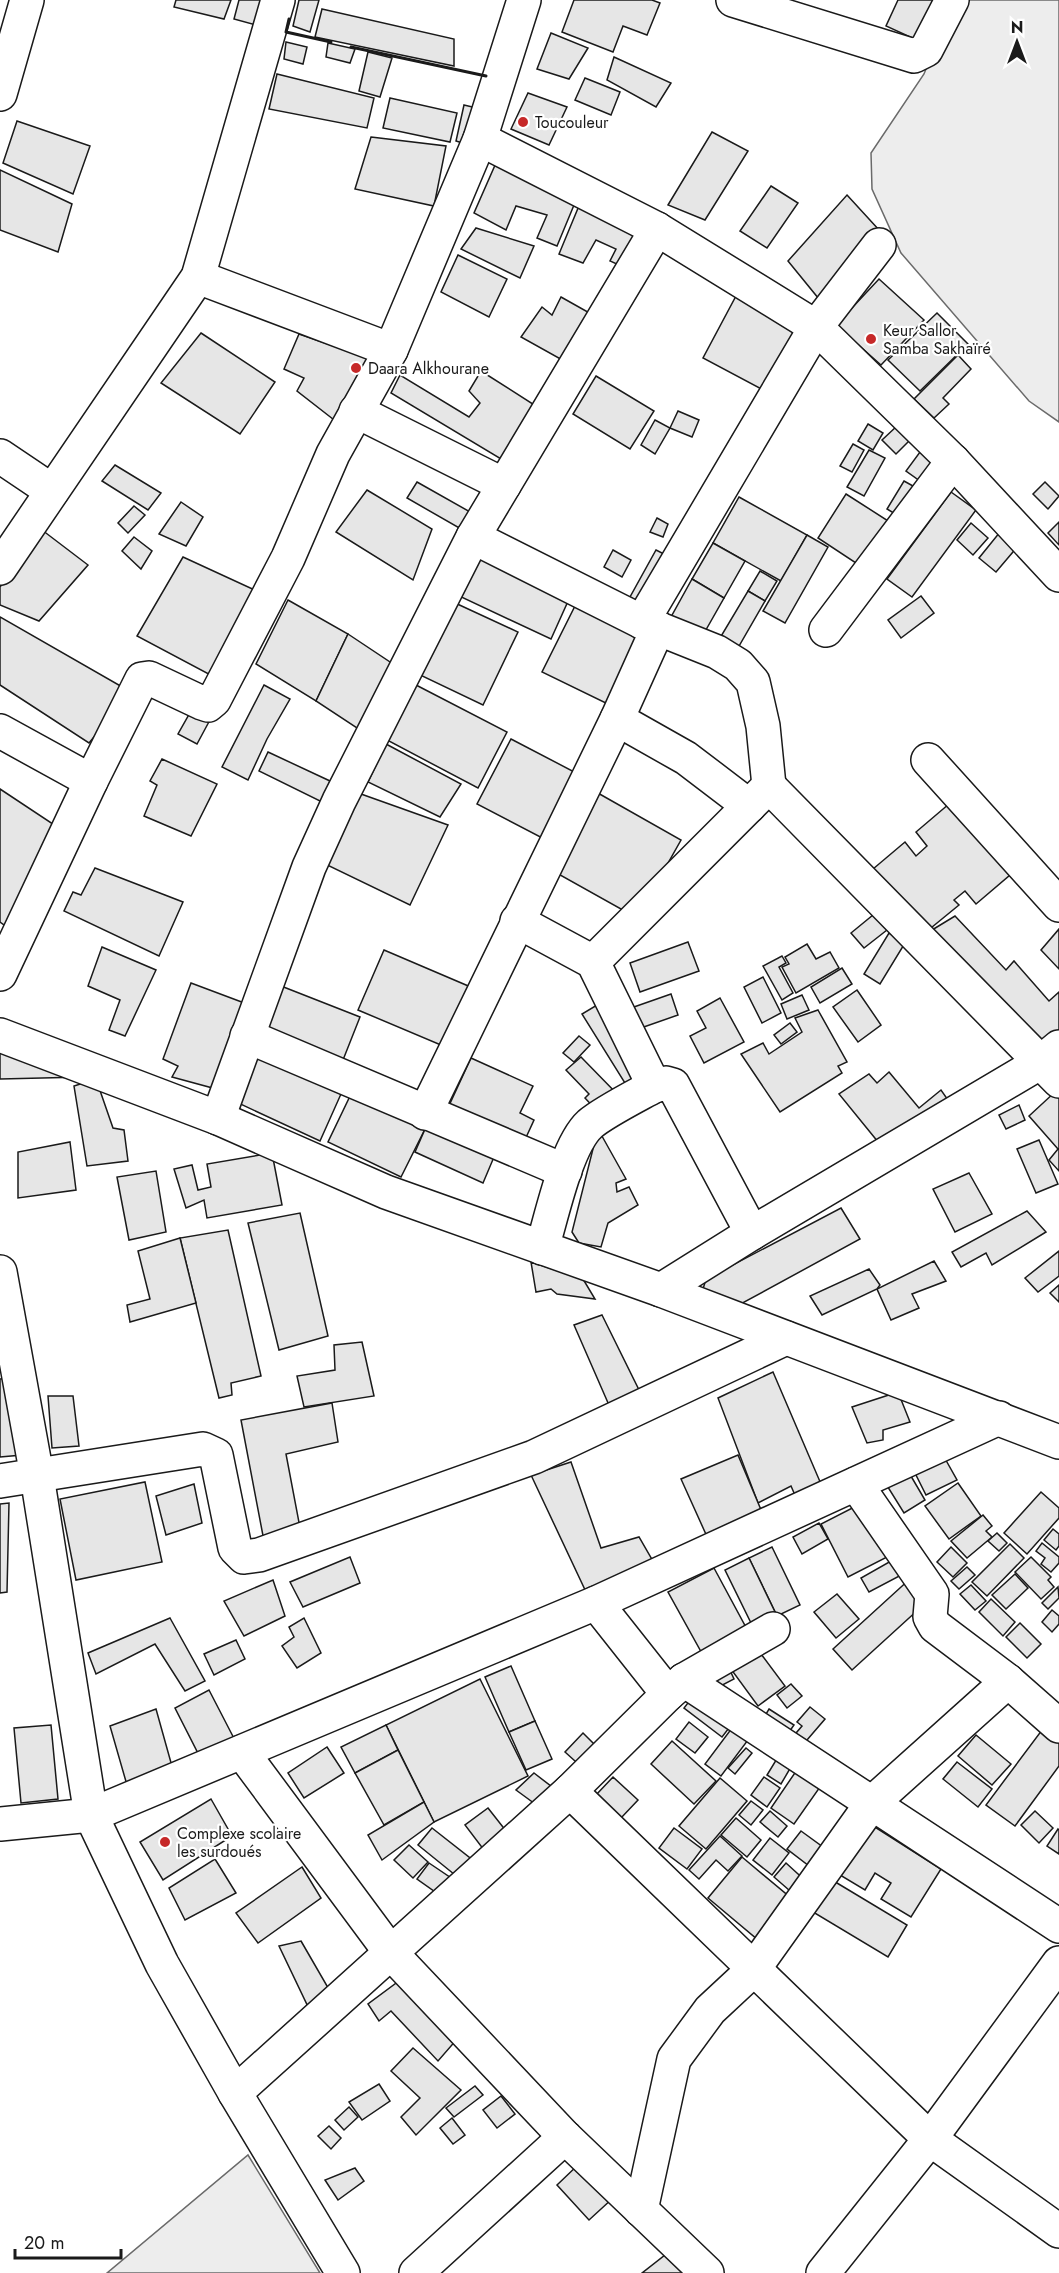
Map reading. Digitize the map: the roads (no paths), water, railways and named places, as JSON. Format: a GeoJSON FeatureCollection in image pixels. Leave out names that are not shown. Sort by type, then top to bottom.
{"type":"FeatureCollection","features":[{"type":"Feature","properties":{"kind":"street"},"geometry":{"type":"LineString","coordinates":[[0,94],[27,0]]}},
{"type":"Feature","properties":{"kind":"street"},"geometry":{"type":"LineString","coordinates":[[0,568],[198,277],[278,0]]}},
{"type":"Feature","properties":{"kind":"street"},"geometry":{"type":"LineString","coordinates":[[0,974],[142,679],[149,678],[202,704],[208,705],[214,700],[288,558],[333,454],[391,350],[480,139],[524,0]]}},
{"type":"Feature","properties":{"kind":"street"},"geometry":{"type":"LineString","coordinates":[[733,0],[914,56],[926,50],[952,0]]}},
{"type":"Feature","properties":{"kind":"street"},"geometry":{"type":"LineString","coordinates":[[480,139],[657,230],[816,327],[953,461],[1059,575]]}},
{"type":"Feature","properties":{"kind":"street"},"geometry":{"type":"LineString","coordinates":[[218,1118],[313,857],[339,801],[473,537],[657,230]]}},
{"type":"Feature","properties":{"kind":"street"},"geometry":{"type":"LineString","coordinates":[[425,1113],[617,719],[650,625],[816,327],[879,245]]}},
{"type":"Feature","properties":{"kind":"street"},"geometry":{"type":"LineString","coordinates":[[198,277],[391,350]]}},
{"type":"Feature","properties":{"kind":"street"},"geometry":{"type":"LineString","coordinates":[[357,411],[504,485]]}},
{"type":"Feature","properties":{"kind":"street"},"geometry":{"type":"LineString","coordinates":[[0,456],[52,491]]}},
{"type":"Feature","properties":{"kind":"street"},"geometry":{"type":"LineString","coordinates":[[826,630],[953,461]]}},
{"type":"Feature","properties":{"kind":"street"},"geometry":{"type":"LineString","coordinates":[[473,537],[650,625],[717,652],[738,665],[753,682],[763,726],[759,796],[593,962]]}},
{"type":"Feature","properties":{"kind":"street"},"geometry":{"type":"LineString","coordinates":[[617,719],[759,796],[1053,1064],[752,1233],[661,1290]]}},
{"type":"Feature","properties":{"kind":"street"},"geometry":{"type":"LineString","coordinates":[[0,731],[91,781]]}},
{"type":"Feature","properties":{"kind":"street"},"geometry":{"type":"LineString","coordinates":[[928,760],[1059,905]]}},
{"type":"Feature","properties":{"kind":"street"},"geometry":{"type":"LineString","coordinates":[[517,921],[593,962],[654,1086]]}},
{"type":"Feature","properties":{"kind":"street"},"geometry":{"type":"LineString","coordinates":[[0,1035],[218,1118],[386,1192],[661,1290],[1059,1442]]}},
{"type":"Feature","properties":{"kind":"street"},"geometry":{"type":"LineString","coordinates":[[247,1036],[565,1171]]}},
{"type":"Feature","properties":{"kind":"street"},"geometry":{"type":"LineString","coordinates":[[542,1248],[565,1171],[579,1138],[591,1124],[654,1086],[666,1083],[673,1085],[752,1233]]}},
{"type":"Feature","properties":{"kind":"street"},"geometry":{"type":"LineString","coordinates":[[0,1272],[91,1815],[162,1964],[235,2093],[343,2273]]}},
{"type":"Feature","properties":{"kind":"street"},"geometry":{"type":"LineString","coordinates":[[0,1481],[203,1449],[216,1455],[235,1548],[244,1557],[259,1555],[534,1457],[786,1338]]}},
{"type":"Feature","properties":{"kind":"street"},"geometry":{"type":"LineString","coordinates":[[0,1824],[91,1815],[596,1604],[999,1418]]}},
{"type":"Feature","properties":{"kind":"street"},"geometry":{"type":"LineString","coordinates":[[856,1484],[932,1594],[930,1617],[935,1626],[1008,1681],[1059,1726]]}},
{"type":"Feature","properties":{"kind":"street"},"geometry":{"type":"LineString","coordinates":[[596,1604],[676,1687],[872,1803],[1059,1926]]}},
{"type":"Feature","properties":{"kind":"street"},"geometry":{"type":"LineString","coordinates":[[235,2093],[570,1791],[676,1687],[773,1629]]}},
{"type":"Feature","properties":{"kind":"street"},"geometry":{"type":"LineString","coordinates":[[641,2210],[674,2059],[710,2010],[753,1970],[872,1803],[1008,1681]]}},
{"type":"Feature","properties":{"kind":"street"},"geometry":{"type":"LineString","coordinates":[[242,1752],[391,1953],[566,2137],[707,2273]]}},
{"type":"Feature","properties":{"kind":"street"},"geometry":{"type":"LineString","coordinates":[[570,1791],[930,2139],[1059,2231]]}},
{"type":"Feature","properties":{"kind":"street"},"geometry":{"type":"LineString","coordinates":[[823,2273],[930,2139],[1059,1963]]}},
{"type":"Feature","properties":{"kind":"street"},"geometry":{"type":"LineString","coordinates":[[416,2273],[566,2137]]}},
{"type":"Feature","properties":{"kind":"place","name":"Toucouleur"},"geometry":{"type":"Point","coordinates":[523,122]}},
{"type":"Feature","properties":{"kind":"place","name":"Keur Sallor Samba Sakhaïré"},"geometry":{"type":"Point","coordinates":[871,339]}},
{"type":"Feature","properties":{"kind":"place","name":"Daara Alkhourane"},"geometry":{"type":"Point","coordinates":[356,368]}},
{"type":"Feature","properties":{"kind":"place","name":"Complexe scolaire les surdoués"},"geometry":{"type":"Point","coordinates":[165,1842]}}]}
